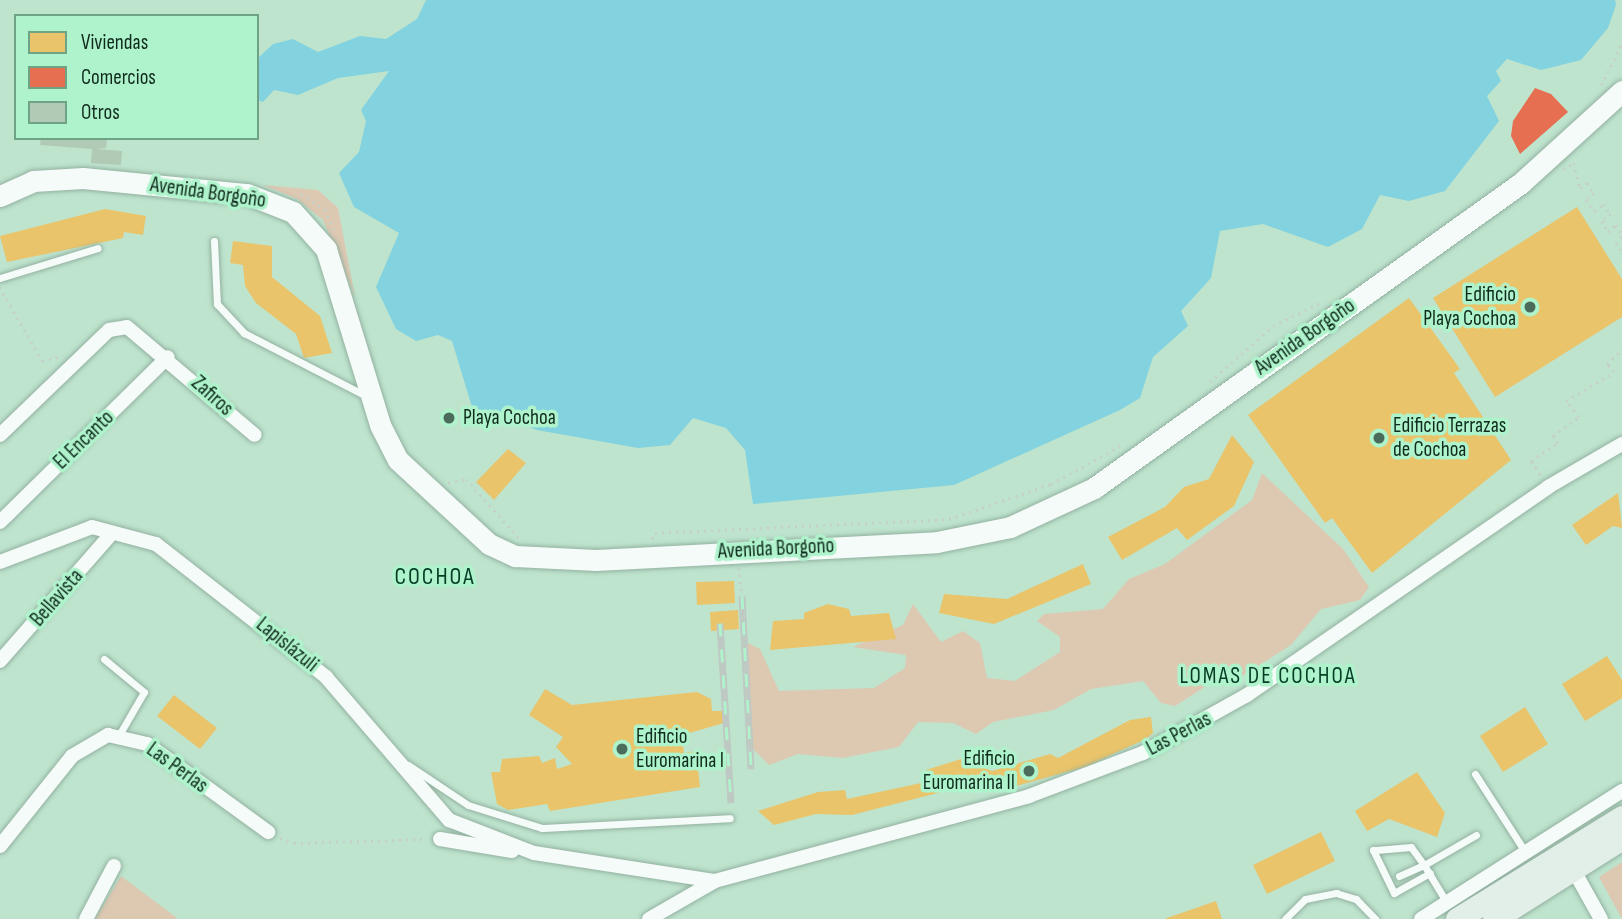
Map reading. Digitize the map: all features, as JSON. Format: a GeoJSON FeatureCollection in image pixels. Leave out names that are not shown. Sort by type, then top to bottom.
{"type":"FeatureCollection","features":[{"type":"Feature","properties":{"kind":"main road","name":"Avenida Borgoño"},"geometry":{"type":"LineString","coordinates":[[0,196],[66,177],[277,202],[306,222],[326,249],[372,398],[398,460],[489,544],[529,559],[950,540],[1056,509],[1110,477],[1563,150],[1622,91]]}},
{"type":"Feature","properties":{"kind":"main road"},"geometry":{"type":"LineString","coordinates":[[1452,911],[1622,817]]}},
{"type":"Feature","properties":{"kind":"main road"},"geometry":{"type":"LineString","coordinates":[[1494,919],[1622,838]]}},
{"type":"Feature","properties":{"kind":"street","name":"Zafiros"},"geometry":{"type":"LineString","coordinates":[[0,435],[109,330],[127,327],[169,357],[255,435]]}},
{"type":"Feature","properties":{"kind":"street","name":"El Encanto"},"geometry":{"type":"LineString","coordinates":[[0,522],[169,357]]}},
{"type":"Feature","properties":{"kind":"street","name":"Las Perlas"},"geometry":{"type":"LineString","coordinates":[[716,881],[1029,796],[1143,753],[1247,695],[1548,486],[1622,444]]}},
{"type":"Feature","properties":{"kind":"street","name":"Lapislázuli"},"geometry":{"type":"LineString","coordinates":[[0,562],[76,530],[112,533],[156,544],[205,578],[326,677],[449,820],[534,853]]}},
{"type":"Feature","properties":{"kind":"street","name":"Bellavista"},"geometry":{"type":"LineString","coordinates":[[0,661],[112,533]]}},
{"type":"Feature","properties":{"kind":"street","name":"Las Perlas"},"geometry":{"type":"LineString","coordinates":[[119,735],[147,744],[268,832]]}},
{"type":"Feature","properties":{"kind":"street"},"geometry":{"type":"LineString","coordinates":[[0,846],[87,742],[119,735]]}},
{"type":"Feature","properties":{"kind":"street"},"geometry":{"type":"LineString","coordinates":[[1421,919],[1452,911],[1526,853],[1622,791]]}},
{"type":"Feature","properties":{"kind":"street","name":"Lapislázuli"},"geometry":{"type":"LineString","coordinates":[[440,839],[716,881]]}},
{"type":"Feature","properties":{"kind":"street"},"geometry":{"type":"LineString","coordinates":[[86,919],[114,866]]}},
{"type":"Feature","properties":{"kind":"street"},"geometry":{"type":"LineString","coordinates":[[1573,869],[1601,919]]}},
{"type":"Feature","properties":{"kind":"street"},"geometry":{"type":"LineString","coordinates":[[649,919],[716,881]]}},
{"type":"Feature","properties":{"kind":"lane"},"geometry":{"type":"LineString","coordinates":[[214,241],[217,304],[244,334],[372,398]]}},
{"type":"Feature","properties":{"kind":"lane"},"geometry":{"type":"LineString","coordinates":[[0,278],[98,247]]}},
{"type":"Feature","properties":{"kind":"lane"},"geometry":{"type":"LineString","coordinates":[[104,659],[144,692],[119,735]]}},
{"type":"Feature","properties":{"kind":"lane"},"geometry":{"type":"LineString","coordinates":[[395,757],[468,805],[542,828],[730,818]]}},
{"type":"Feature","properties":{"kind":"lane"},"geometry":{"type":"LineString","coordinates":[[1475,774],[1526,853]]}},
{"type":"Feature","properties":{"kind":"lane"},"geometry":{"type":"LineString","coordinates":[[1399,876],[1476,835]]}},
{"type":"Feature","properties":{"kind":"lane"},"geometry":{"type":"LineString","coordinates":[[1430,873],[1394,893],[1373,850],[1388,844],[1411,846],[1430,873],[1452,911]]}},
{"type":"Feature","properties":{"kind":"lane"},"geometry":{"type":"LineString","coordinates":[[1285,919],[1305,899],[1336,893],[1356,899],[1375,919]]}},
{"type":"Feature","properties":{"kind":"path"},"geometry":{"type":"LineString","coordinates":[[1563,150],[1564,170],[1574,163],[1580,188],[1587,183],[1594,193],[1586,200],[1594,211],[1603,204],[1611,214],[1602,221],[1608,232],[1616,225],[1622,236],[1616,243],[1622,251]]}},
{"type":"Feature","properties":{"kind":"path"},"geometry":{"type":"LineString","coordinates":[[0,288],[42,361],[90,349]]}},
{"type":"Feature","properties":{"kind":"path"},"geometry":{"type":"LineString","coordinates":[[1199,390],[1273,326],[1334,299]]}},
{"type":"Feature","properties":{"kind":"path"},"geometry":{"type":"LineString","coordinates":[[1540,475],[1531,461],[1558,443],[1553,436],[1579,417],[1566,401],[1614,372],[1607,364],[1622,349]]}},
{"type":"Feature","properties":{"kind":"path"},"geometry":{"type":"LineString","coordinates":[[642,556],[655,533],[965,516],[1051,484],[1127,441]]}},
{"type":"Feature","properties":{"kind":"path"},"geometry":{"type":"LineString","coordinates":[[737,551],[741,596]]}},
{"type":"Feature","properties":{"kind":"path"},"geometry":{"type":"LineString","coordinates":[[268,832],[294,843],[440,839]]}},
{"type":"Feature","properties":{"kind":"shaded area"},"geometry":{"type":"Polygon","coordinates":[[[263,185],[318,190],[338,208],[355,297],[323,220],[297,199],[263,185]]]}},
{"type":"Feature","properties":{"kind":"shaded area"},"geometry":{"type":"Polygon","coordinates":[[[1262,473],[1343,549],[1369,587],[1360,600],[1321,609],[1291,645],[1234,681],[1214,681],[1175,706],[1161,703],[1143,681],[1091,689],[1054,710],[993,722],[976,734],[953,723],[918,722],[899,747],[843,758],[798,754],[769,765],[747,743],[748,643],[760,649],[779,691],[874,688],[905,668],[906,655],[853,647],[903,625],[913,604],[941,642],[963,631],[980,643],[987,678],[1015,681],[1060,652],[1060,637],[1037,621],[1044,614],[1103,609],[1129,579],[1165,564],[1252,500],[1262,473]]]}},
{"type":"Feature","properties":{"kind":"shaded area"},"geometry":{"type":"Polygon","coordinates":[[[1622,862],[1622,919],[1599,877],[1622,862]]]}},
{"type":"Feature","properties":{"kind":"shaded area"},"geometry":{"type":"Polygon","coordinates":[[[121,876],[177,918],[95,919],[121,876]]]}},
{"type":"Feature","properties":{"kind":"water"},"geometry":{"type":"Polygon","coordinates":[[[426,0],[1615,0],[1616,5],[1608,28],[1581,60],[1541,70],[1507,59],[1496,71],[1501,81],[1487,96],[1499,121],[1445,191],[1409,201],[1380,195],[1362,229],[1328,247],[1263,224],[1220,231],[1211,278],[1181,311],[1188,326],[1153,357],[1140,398],[1120,410],[954,485],[753,504],[745,450],[726,428],[693,418],[670,445],[638,448],[537,430],[472,407],[452,341],[438,335],[416,341],[396,329],[376,287],[399,233],[354,207],[339,173],[359,152],[366,121],[361,110],[389,71],[338,78],[298,95],[274,90],[263,102],[259,101],[259,57],[273,44],[293,39],[318,52],[360,36],[386,39],[417,19],[426,0]]]}},
{"type":"Feature","properties":{"kind":"building: Viviendas","name":"Edificio Playa Cochoa"},"geometry":{"type":"Polygon","coordinates":[[[1577,207],[1622,279],[1622,317],[1495,397],[1433,298],[1577,207]]]}},
{"type":"Feature","properties":{"kind":"building: Viviendas"},"geometry":{"type":"Polygon","coordinates":[[[105,209],[146,216],[143,235],[124,232],[123,238],[7,262],[0,236],[105,209]]]}},
{"type":"Feature","properties":{"kind":"building: Viviendas"},"geometry":{"type":"Polygon","coordinates":[[[233,241],[272,246],[272,277],[320,316],[332,353],[304,358],[296,334],[256,303],[245,286],[243,265],[230,263],[233,241]]]}},
{"type":"Feature","properties":{"kind":"building: Viviendas","name":"Edificio Terrazas de Cochoa"},"geometry":{"type":"Polygon","coordinates":[[[1409,298],[1460,369],[1454,373],[1511,460],[1372,573],[1332,518],[1325,523],[1248,415],[1409,298]]]}},
{"type":"Feature","properties":{"kind":"building: Viviendas"},"geometry":{"type":"Polygon","coordinates":[[[1232,435],[1254,462],[1234,506],[1187,540],[1177,528],[1122,560],[1108,537],[1165,507],[1184,487],[1209,479],[1232,435]]]}},
{"type":"Feature","properties":{"kind":"building: Viviendas"},"geometry":{"type":"Polygon","coordinates":[[[508,449],[526,463],[494,500],[476,482],[508,449]]]}},
{"type":"Feature","properties":{"kind":"building: Viviendas"},"geometry":{"type":"Polygon","coordinates":[[[1618,493],[1622,528],[1613,526],[1586,545],[1572,525],[1618,493]]]}},
{"type":"Feature","properties":{"kind":"building: Viviendas"},"geometry":{"type":"Polygon","coordinates":[[[1083,564],[1091,584],[994,624],[939,613],[944,594],[1007,599],[1083,564]]]}},
{"type":"Feature","properties":{"kind":"building: Viviendas"},"geometry":{"type":"Polygon","coordinates":[[[734,581],[735,603],[697,605],[696,582],[734,581]]]}},
{"type":"Feature","properties":{"kind":"building: Viviendas"},"geometry":{"type":"Polygon","coordinates":[[[828,604],[849,609],[851,616],[889,613],[896,639],[770,650],[773,621],[804,619],[804,613],[828,604]]]}},
{"type":"Feature","properties":{"kind":"building: Viviendas"},"geometry":{"type":"Polygon","coordinates":[[[738,610],[739,629],[711,631],[710,612],[738,610]]]}},
{"type":"Feature","properties":{"kind":"building: Viviendas"},"geometry":{"type":"Polygon","coordinates":[[[1607,656],[1622,680],[1622,698],[1585,721],[1562,684],[1607,656]]]}},
{"type":"Feature","properties":{"kind":"building: Viviendas","name":"Edificio Euromarina I"},"geometry":{"type":"Polygon","coordinates":[[[545,689],[572,705],[697,692],[711,699],[712,711],[723,711],[724,723],[682,735],[684,753],[696,751],[700,787],[550,811],[547,804],[508,810],[497,804],[491,772],[500,772],[502,759],[539,756],[542,763],[555,758],[557,769],[572,764],[556,747],[563,737],[529,715],[545,689]]]}},
{"type":"Feature","properties":{"kind":"building: Viviendas"},"geometry":{"type":"Polygon","coordinates":[[[174,695],[217,728],[200,749],[157,716],[174,695]]]}},
{"type":"Feature","properties":{"kind":"building: Viviendas"},"geometry":{"type":"Polygon","coordinates":[[[1525,707],[1548,744],[1503,772],[1480,736],[1525,707]]]}},
{"type":"Feature","properties":{"kind":"building: Viviendas","name":"Edificio Euromarina II"},"geometry":{"type":"Polygon","coordinates":[[[1151,717],[1153,733],[1146,739],[1085,767],[1009,788],[992,779],[852,815],[816,814],[774,825],[758,811],[818,792],[845,790],[847,799],[921,783],[926,770],[961,759],[992,771],[1050,754],[1058,758],[1130,720],[1151,717]]]}},
{"type":"Feature","properties":{"kind":"building: Viviendas"},"geometry":{"type":"Polygon","coordinates":[[[1417,772],[1445,813],[1437,837],[1389,819],[1367,831],[1355,811],[1417,772]]]}},
{"type":"Feature","properties":{"kind":"building: Viviendas"},"geometry":{"type":"Polygon","coordinates":[[[1321,832],[1335,861],[1267,894],[1253,865],[1321,832]]]}},
{"type":"Feature","properties":{"kind":"building: Viviendas"},"geometry":{"type":"Polygon","coordinates":[[[1216,901],[1222,919],[1164,919],[1216,901]]]}},
{"type":"Feature","properties":{"kind":"building: Comercios"},"geometry":{"type":"Polygon","coordinates":[[[1535,88],[1551,94],[1568,112],[1520,154],[1511,136],[1513,121],[1535,88]]]}},
{"type":"Feature","properties":{"kind":"building: Otros"},"geometry":{"type":"Polygon","coordinates":[[[41,140],[107,140],[106,148],[96,149],[122,151],[121,165],[91,163],[92,149],[40,145],[41,140]]]}},
{"type":"Feature","properties":{"kind":"railway"},"geometry":{"type":"LineString","coordinates":[[742,596],[751,769]]}},
{"type":"Feature","properties":{"kind":"railway"},"geometry":{"type":"LineString","coordinates":[[720,623],[731,803]]}},
{"type":"Feature","properties":{"kind":"place","name":"Edificio Playa Cochoa"},"geometry":{"type":"Point","coordinates":[1530,307]}},
{"type":"Feature","properties":{"kind":"place","name":"Playa Cochoa"},"geometry":{"type":"Point","coordinates":[449,418]}},
{"type":"Feature","properties":{"kind":"place","name":"Edificio Terrazas de Cochoa"},"geometry":{"type":"Point","coordinates":[1379,438]}},
{"type":"Feature","properties":{"kind":"place","name":"Edificio Euromarina I"},"geometry":{"type":"Point","coordinates":[622,749]}},
{"type":"Feature","properties":{"kind":"place","name":"Edificio Euromarina II"},"geometry":{"type":"Point","coordinates":[1029,771]}},
{"type":"Feature","properties":{"kind":"district","name":"COCHOA"},"geometry":{"type":"Point","coordinates":[435,577]}},
{"type":"Feature","properties":{"kind":"district","name":"LOMAS DE COCHOA"},"geometry":{"type":"Point","coordinates":[1268,676]}}]}
